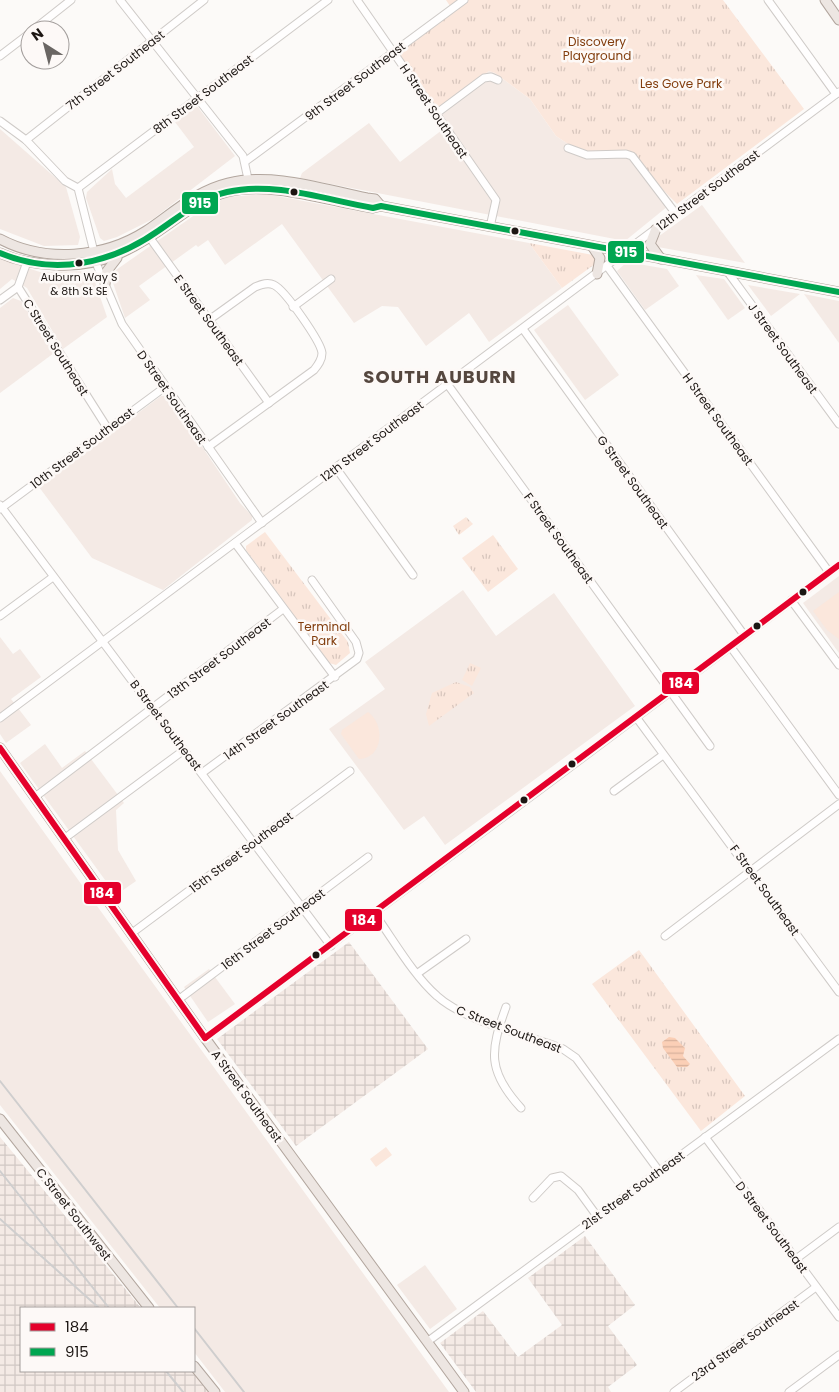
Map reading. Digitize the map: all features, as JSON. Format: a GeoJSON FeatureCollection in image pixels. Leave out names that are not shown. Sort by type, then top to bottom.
{"type":"FeatureCollection","features":[{"type":"Feature","properties":{"kind":"main road"},"geometry":{"type":"LineString","coordinates":[[824,0],[839,20]]}},
{"type":"Feature","properties":{"kind":"main road"},"geometry":{"type":"LineString","coordinates":[[0,252],[27,262],[41,264],[61,266],[96,263],[120,256],[150,238],[198,204],[249,184],[270,179],[367,198],[375,200],[381,206],[839,292]]}},
{"type":"Feature","properties":{"kind":"main road"},"geometry":{"type":"LineString","coordinates":[[0,239],[45,253],[67,255],[94,252],[107,249],[141,234],[202,192],[222,185],[249,184]]}},
{"type":"Feature","properties":{"kind":"main road"},"geometry":{"type":"LineString","coordinates":[[656,229],[650,244],[661,259]]}},
{"type":"Feature","properties":{"kind":"main road"},"geometry":{"type":"LineString","coordinates":[[41,264],[48,261],[80,260],[94,252],[106,254],[131,245],[139,245]]}},
{"type":"Feature","properties":{"kind":"main road"},"geometry":{"type":"LineString","coordinates":[[592,246],[600,258],[597,274]]}},
{"type":"Feature","properties":{"kind":"main road"},"geometry":{"type":"LineString","coordinates":[[105,284],[107,270],[120,256]]}},
{"type":"Feature","properties":{"kind":"main road","name":"A Street Southeast"},"geometry":{"type":"LineString","coordinates":[[0,748],[205,1038],[464,1392]]}},
{"type":"Feature","properties":{"kind":"main road","name":"C Street Southwest"},"geometry":{"type":"LineString","coordinates":[[0,1119],[148,1307]]}},
{"type":"Feature","properties":{"kind":"main road"},"geometry":{"type":"LineString","coordinates":[[195,1367],[215,1392]]}},
{"type":"Feature","properties":{"kind":"street"},"geometry":{"type":"LineString","coordinates":[[46,20],[71,0]]}},
{"type":"Feature","properties":{"kind":"street"},"geometry":{"type":"LineString","coordinates":[[120,0],[246,161],[249,184]]}},
{"type":"Feature","properties":{"kind":"street","name":"7th Street Southeast"},"geometry":{"type":"LineString","coordinates":[[26,140],[204,0]]}},
{"type":"Feature","properties":{"kind":"street","name":"8th Street Southeast"},"geometry":{"type":"LineString","coordinates":[[78,188],[328,0]]}},
{"type":"Feature","properties":{"kind":"street","name":"H Street Southeast"},"geometry":{"type":"LineString","coordinates":[[357,0],[496,200],[490,227]]}},
{"type":"Feature","properties":{"kind":"street","name":"9th Street Southeast"},"geometry":{"type":"LineString","coordinates":[[246,161],[464,0]]}},
{"type":"Feature","properties":{"kind":"street"},"geometry":{"type":"LineString","coordinates":[[768,0],[838,93]]}},
{"type":"Feature","properties":{"kind":"street"},"geometry":{"type":"LineString","coordinates":[[0,56],[20,41]]}},
{"type":"Feature","properties":{"kind":"street"},"geometry":{"type":"LineString","coordinates":[[437,113],[484,78],[491,77],[498,80]]}},
{"type":"Feature","properties":{"kind":"street","name":"12th Street Southeast"},"geometry":{"type":"LineString","coordinates":[[0,718],[838,93]]}},
{"type":"Feature","properties":{"kind":"street"},"geometry":{"type":"LineString","coordinates":[[0,121],[26,140],[65,181],[78,188],[94,252]]}},
{"type":"Feature","properties":{"kind":"street"},"geometry":{"type":"LineString","coordinates":[[568,148],[587,155],[623,154],[632,156],[676,214]]}},
{"type":"Feature","properties":{"kind":"street","name":"E Street Southeast"},"geometry":{"type":"LineString","coordinates":[[150,238],[269,402]]}},
{"type":"Feature","properties":{"kind":"street","name":"C Street Southeast"},"geometry":{"type":"LineString","coordinates":[[27,262],[18,287],[108,429]]}},
{"type":"Feature","properties":{"kind":"street","name":"D Street Southeast"},"geometry":{"type":"LineString","coordinates":[[96,263],[118,318],[262,523]]}},
{"type":"Feature","properties":{"kind":"street","name":"H Street Southeast"},"geometry":{"type":"LineString","coordinates":[[607,266],[829,572]]}},
{"type":"Feature","properties":{"kind":"street","name":"J Street Southeast"},"geometry":{"type":"LineString","coordinates":[[727,271],[839,424]]}},
{"type":"Feature","properties":{"kind":"street"},"geometry":{"type":"LineString","coordinates":[[293,307],[331,279]]}},
{"type":"Feature","properties":{"kind":"street"},"geometry":{"type":"LineString","coordinates":[[208,447],[315,369],[322,355],[319,344],[282,290],[269,284],[255,287],[209,320]]}},
{"type":"Feature","properties":{"kind":"street"},"geometry":{"type":"LineString","coordinates":[[0,300],[18,287]]}},
{"type":"Feature","properties":{"kind":"street","name":"G Street Southeast"},"geometry":{"type":"LineString","coordinates":[[523,329],[744,635]]}},
{"type":"Feature","properties":{"kind":"street","name":"F Street Southeast"},"geometry":{"type":"LineString","coordinates":[[448,385],[710,746]]}},
{"type":"Feature","properties":{"kind":"street","name":"10th Street Southeast"},"geometry":{"type":"LineString","coordinates":[[1,507],[164,386]]}},
{"type":"Feature","properties":{"kind":"street"},"geometry":{"type":"LineString","coordinates":[[336,468],[413,575]]}},
{"type":"Feature","properties":{"kind":"street","name":"B Street Southeast"},"geometry":{"type":"LineString","coordinates":[[1,507],[331,946]]}},
{"type":"Feature","properties":{"kind":"street"},"geometry":{"type":"LineString","coordinates":[[235,544],[335,677]]}},
{"type":"Feature","properties":{"kind":"street"},"geometry":{"type":"LineString","coordinates":[[205,1038],[331,946],[839,565]]}},
{"type":"Feature","properties":{"kind":"street"},"geometry":{"type":"LineString","coordinates":[[0,616],[53,577]]}},
{"type":"Feature","properties":{"kind":"street","name":"14th Street Southeast"},"geometry":{"type":"LineString","coordinates":[[202,774],[349,667],[358,656],[358,646],[312,580]]}},
{"type":"Feature","properties":{"kind":"street"},"geometry":{"type":"LineString","coordinates":[[791,600],[839,665]]}},
{"type":"Feature","properties":{"kind":"street","name":"13th Street Southeast"},"geometry":{"type":"LineString","coordinates":[[35,797],[283,609]]}},
{"type":"Feature","properties":{"kind":"street"},"geometry":{"type":"LineString","coordinates":[[730,646],[839,795]]}},
{"type":"Feature","properties":{"kind":"street","name":"F Street Southeast"},"geometry":{"type":"LineString","coordinates":[[636,717],[839,992]]}},
{"type":"Feature","properties":{"kind":"street"},"geometry":{"type":"LineString","coordinates":[[65,838],[184,750]]}},
{"type":"Feature","properties":{"kind":"street"},"geometry":{"type":"LineString","coordinates":[[614,791],[664,754]]}},
{"type":"Feature","properties":{"kind":"street","name":"15th Street Southeast"},"geometry":{"type":"LineString","coordinates":[[132,933],[350,771]]}},
{"type":"Feature","properties":{"kind":"street"},"geometry":{"type":"LineString","coordinates":[[665,936],[839,804]]}},
{"type":"Feature","properties":{"kind":"street","name":"16th Street Southeast"},"geometry":{"type":"LineString","coordinates":[[178,1000],[368,857]]}},
{"type":"Feature","properties":{"kind":"street","name":"C Street Southeast"},"geometry":{"type":"LineString","coordinates":[[374,913],[430,990],[444,1002],[466,1014],[564,1049],[576,1058],[659,1171]]}},
{"type":"Feature","properties":{"kind":"street"},"geometry":{"type":"LineString","coordinates":[[418,973],[466,939]]}},
{"type":"Feature","properties":{"kind":"street"},"geometry":{"type":"LineString","coordinates":[[506,1006],[494,1046],[495,1070],[503,1087],[521,1108]]}},
{"type":"Feature","properties":{"kind":"street","name":"21st Street Southeast"},"geometry":{"type":"LineString","coordinates":[[427,1342],[839,1038]]}},
{"type":"Feature","properties":{"kind":"street","name":"D Street Southeast"},"geometry":{"type":"LineString","coordinates":[[705,1137],[839,1317]]}},
{"type":"Feature","properties":{"kind":"street"},"geometry":{"type":"LineString","coordinates":[[533,1198],[552,1178],[561,1176],[578,1190],[597,1216]]}},
{"type":"Feature","properties":{"kind":"street"},"geometry":{"type":"LineString","coordinates":[[796,1259],[839,1227]]}},
{"type":"Feature","properties":{"kind":"street","name":"23rd Street Southeast"},"geometry":{"type":"LineString","coordinates":[[674,1392],[816,1287]]}},
{"type":"Feature","properties":{"kind":"street"},"geometry":{"type":"LineString","coordinates":[[789,1392],[839,1355]]}},
{"type":"Feature","properties":{"kind":"shaded area"},"geometry":{"type":"Polygon","coordinates":[[[489,71],[495,73],[530,99],[556,136],[568,144],[627,150],[636,154],[654,180],[673,202],[625,241],[300,178],[302,173],[369,123],[400,162],[442,130],[435,120],[439,117],[435,110],[489,71]]]}},
{"type":"Feature","properties":{"kind":"shaded area"},"geometry":{"type":"Polygon","coordinates":[[[197,106],[235,156],[153,219],[117,237],[104,241],[100,238],[86,198],[87,192],[112,169],[115,184],[126,198],[194,147],[175,122],[197,106]]]}},
{"type":"Feature","properties":{"kind":"shaded area"},"geometry":{"type":"Polygon","coordinates":[[[0,129],[66,187],[80,237],[78,245],[44,246],[0,229],[0,129]]]}},
{"type":"Feature","properties":{"kind":"shaded area"},"geometry":{"type":"Polygon","coordinates":[[[266,194],[529,243],[562,288],[489,342],[469,313],[426,346],[398,307],[382,306],[354,323],[282,224],[225,265],[208,240],[198,247],[196,245],[139,286],[150,300],[125,318],[112,280],[116,270],[206,207],[228,197],[266,194]]]}},
{"type":"Feature","properties":{"kind":"shaded area"},"geometry":{"type":"Polygon","coordinates":[[[702,205],[745,263],[658,247],[655,244],[655,239],[702,205]]]}},
{"type":"Feature","properties":{"kind":"shaded area"},"geometry":{"type":"Polygon","coordinates":[[[0,259],[40,272],[89,271],[92,273],[107,317],[63,349],[27,288],[12,279],[0,289],[0,259]]]}},
{"type":"Feature","properties":{"kind":"shaded area"},"geometry":{"type":"Polygon","coordinates":[[[627,262],[667,269],[679,286],[645,310],[617,271],[627,262]]]}},
{"type":"Feature","properties":{"kind":"shaded area"},"geometry":{"type":"Polygon","coordinates":[[[696,275],[724,279],[745,308],[728,320],[696,275]]]}},
{"type":"Feature","properties":{"kind":"shaded area"},"geometry":{"type":"Polygon","coordinates":[[[748,285],[800,294],[771,316],[748,285]]]}},
{"type":"Feature","properties":{"kind":"shaded area"},"geometry":{"type":"Polygon","coordinates":[[[804,294],[839,301],[839,343],[804,294]]]}},
{"type":"Feature","properties":{"kind":"shaded area"},"geometry":{"type":"Polygon","coordinates":[[[13,298],[21,301],[54,353],[0,393],[0,308],[13,298]]]}},
{"type":"Feature","properties":{"kind":"shaded area"},"geometry":{"type":"Polygon","coordinates":[[[568,305],[619,375],[585,400],[534,330],[568,305]]]}},
{"type":"Feature","properties":{"kind":"shaded area"},"geometry":{"type":"Polygon","coordinates":[[[161,396],[165,396],[175,408],[194,439],[199,442],[240,503],[252,516],[252,520],[163,590],[92,558],[39,487],[161,396]]]}},
{"type":"Feature","properties":{"kind":"shaded area"},"geometry":{"type":"Polygon","coordinates":[[[839,576],[839,653],[803,603],[839,576]]]}},
{"type":"Feature","properties":{"kind":"shaded area"},"geometry":{"type":"Polygon","coordinates":[[[463,590],[496,636],[554,593],[635,706],[445,845],[424,816],[404,830],[329,729],[385,689],[365,662],[463,590]]]}},
{"type":"Feature","properties":{"kind":"shaded area"},"geometry":{"type":"Polygon","coordinates":[[[0,637],[13,654],[20,649],[41,677],[11,699],[31,725],[6,743],[0,734],[0,637]]]}},
{"type":"Feature","properties":{"kind":"shaded area"},"geometry":{"type":"Polygon","coordinates":[[[45,744],[62,768],[85,751],[124,803],[116,810],[118,850],[136,881],[116,895],[20,763],[45,744]]]}},
{"type":"Feature","properties":{"kind":"shaded area"},"geometry":{"type":"Polygon","coordinates":[[[0,771],[449,1392],[225,1392],[195,1353],[195,1307],[159,1307],[0,1105],[0,771]]]}},
{"type":"Feature","properties":{"kind":"shaded area"},"geometry":{"type":"Polygon","coordinates":[[[349,942],[428,1049],[296,1146],[217,1039],[349,942]]]}},
{"type":"Feature","properties":{"kind":"shaded area"},"geometry":{"type":"Polygon","coordinates":[[[209,969],[235,1004],[208,1022],[184,987],[209,969]]]}},
{"type":"Feature","properties":{"kind":"shaded area"},"geometry":{"type":"Polygon","coordinates":[[[669,1037],[675,1038],[685,1048],[683,1056],[690,1064],[687,1067],[677,1067],[663,1048],[662,1042],[669,1037]]]}},
{"type":"Feature","properties":{"kind":"shaded area"},"geometry":{"type":"Polygon","coordinates":[[[0,1137],[140,1307],[20,1307],[20,1372],[194,1372],[210,1392],[0,1392],[0,1137]]]}},
{"type":"Feature","properties":{"kind":"shaded area"},"geometry":{"type":"Polygon","coordinates":[[[585,1236],[635,1305],[608,1326],[637,1365],[608,1387],[611,1392],[476,1392],[440,1343],[483,1311],[518,1357],[562,1325],[528,1278],[585,1236]]]}},
{"type":"Feature","properties":{"kind":"shaded area"},"geometry":{"type":"Polygon","coordinates":[[[425,1265],[457,1309],[430,1329],[397,1285],[425,1265]]]}},
{"type":"Feature","properties":{"kind":"green space","name":"Les Gove Park"},"geometry":{"type":"Polygon","coordinates":[[[446,0],[723,0],[804,109],[677,204],[654,181],[636,154],[622,150],[615,153],[588,152],[568,144],[556,136],[530,99],[495,73],[489,71],[435,110],[394,52],[452,9],[446,0]]]}},
{"type":"Feature","properties":{"kind":"green space"},"geometry":{"type":"Polygon","coordinates":[[[529,243],[593,255],[596,259],[595,264],[562,288],[529,243]]]}},
{"type":"Feature","properties":{"kind":"green space"},"geometry":{"type":"Polygon","coordinates":[[[466,517],[473,524],[459,535],[453,526],[466,517]]]}},
{"type":"Feature","properties":{"kind":"green space","name":"Terminal Park"},"geometry":{"type":"Polygon","coordinates":[[[265,532],[348,642],[350,653],[336,665],[329,663],[246,550],[246,546],[265,532]]]}},
{"type":"Feature","properties":{"kind":"green space"},"geometry":{"type":"Polygon","coordinates":[[[493,535],[518,569],[488,592],[462,558],[493,535]]]}},
{"type":"Feature","properties":{"kind":"green space"},"geometry":{"type":"Polygon","coordinates":[[[839,592],[839,639],[827,630],[813,611],[839,592]]]}},
{"type":"Feature","properties":{"kind":"green space"},"geometry":{"type":"Polygon","coordinates":[[[470,663],[481,668],[472,686],[462,680],[470,663]]]}},
{"type":"Feature","properties":{"kind":"green space"},"geometry":{"type":"Polygon","coordinates":[[[456,682],[470,687],[474,693],[429,726],[426,714],[432,693],[456,682]]]}},
{"type":"Feature","properties":{"kind":"green space"},"geometry":{"type":"Polygon","coordinates":[[[368,712],[374,717],[377,724],[379,740],[373,753],[359,759],[341,734],[342,730],[368,712]]]}},
{"type":"Feature","properties":{"kind":"green space"},"geometry":{"type":"Polygon","coordinates":[[[639,950],[745,1096],[701,1131],[592,984],[639,950]]]}},
{"type":"Feature","properties":{"kind":"green space"},"geometry":{"type":"Polygon","coordinates":[[[386,1147],[392,1155],[376,1167],[370,1159],[386,1147]]]}},
{"type":"Feature","properties":{"kind":"railway"},"geometry":{"type":"LineString","coordinates":[[0,1081],[177,1307]]}},
{"type":"Feature","properties":{"kind":"railway"},"geometry":{"type":"LineString","coordinates":[[0,1171],[108,1307]]}},
{"type":"Feature","properties":{"kind":"railway"},"geometry":{"type":"LineString","coordinates":[[0,1219],[98,1307]]}},
{"type":"Feature","properties":{"kind":"railway"},"geometry":{"type":"LineString","coordinates":[[195,1329],[244,1392]]}},
{"type":"Feature","properties":{"kind":"railway"},"geometry":{"type":"LineString","coordinates":[[167,1372],[183,1392]]}},
{"type":"Feature","properties":{"kind":"transit line","name":"915"},"geometry":{"type":"LineString","coordinates":[[0,253],[20,260],[41,264],[61,265],[102,259],[140,242],[191,208],[217,195],[245,189],[263,189],[300,193],[373,208],[381,206],[839,292]]}},
{"type":"Feature","properties":{"kind":"transit line","name":"184"},"geometry":{"type":"LineString","coordinates":[[205,1038],[839,565]]}},
{"type":"Feature","properties":{"kind":"transit line","name":"184"},"geometry":{"type":"LineString","coordinates":[[0,748],[205,1038]]}},
{"type":"Feature","properties":{"kind":"place","name":"Auburn Way S & 8th St SE"},"geometry":{"type":"Point","coordinates":[79,263]}},
{"type":"Feature","properties":{"kind":"district","name":"SOUTH AUBURN"},"geometry":{"type":"Point","coordinates":[440,376]}},
{"type":"Feature","properties":{"kind":"park label","name":"Discovery Playground"},"geometry":{"type":"Point","coordinates":[597,48]}}]}
